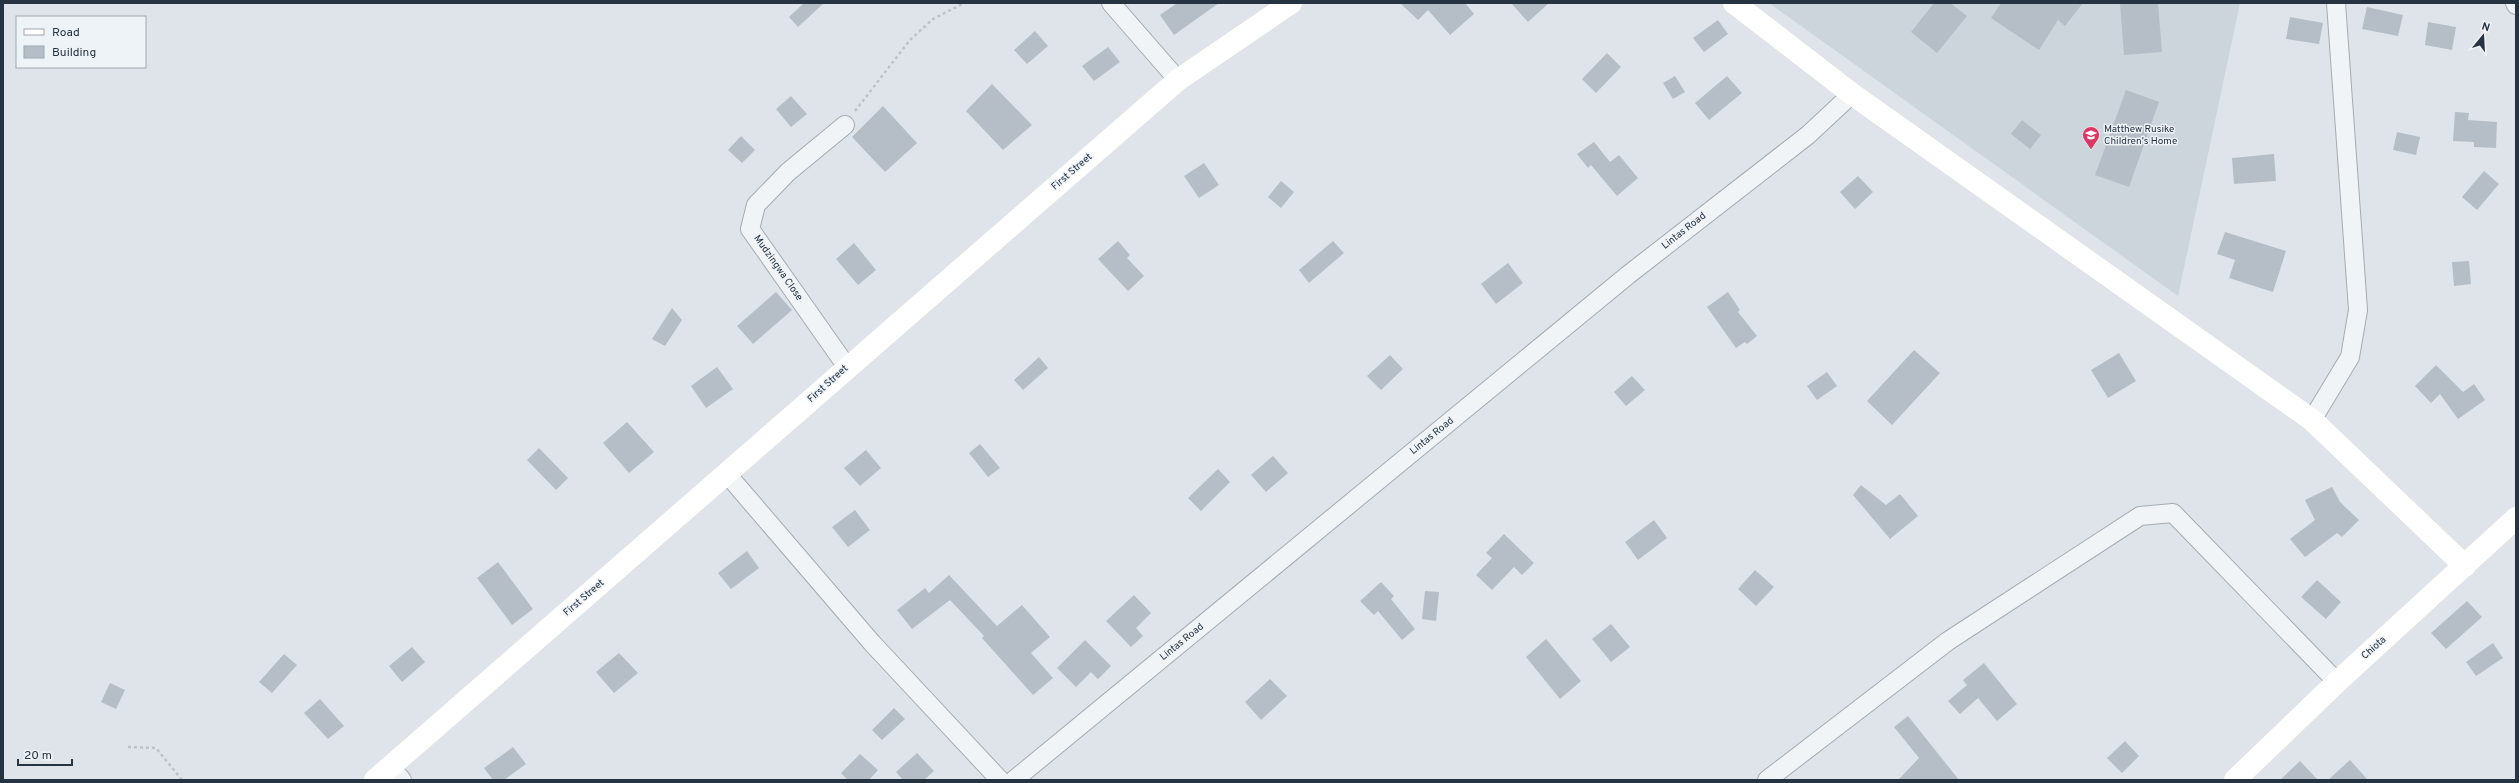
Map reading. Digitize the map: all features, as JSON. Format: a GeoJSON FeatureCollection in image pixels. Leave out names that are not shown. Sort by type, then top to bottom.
{"type":"FeatureCollection","features":[{"type":"Feature","properties":{"kind":"street"},"geometry":{"type":"LineString","coordinates":[[1111,3],[1178,80]]}},
{"type":"Feature","properties":{"kind":"street","name":"First Street"},"geometry":{"type":"LineString","coordinates":[[389,776],[490,678],[727,474],[847,367],[1178,80],[1291,3]]}},
{"type":"Feature","properties":{"kind":"street"},"geometry":{"type":"LineString","coordinates":[[1734,3],[1852,94],[2312,420],[2465,566]]}},
{"type":"Feature","properties":{"kind":"street"},"geometry":{"type":"LineString","coordinates":[[2312,420],[2350,357],[2358,310],[2336,3]]}},
{"type":"Feature","properties":{"kind":"street","name":"Lintas Road"},"geometry":{"type":"LineString","coordinates":[[1014,780],[1628,275],[1808,134],[1852,94]]}},
{"type":"Feature","properties":{"kind":"street","name":"Mudzingwa Close"},"geometry":{"type":"LineString","coordinates":[[845,125],[788,172],[756,205],[750,229],[847,367]]}},
{"type":"Feature","properties":{"kind":"street"},"geometry":{"type":"LineString","coordinates":[[727,474],[872,643],[1000,780]]}},
{"type":"Feature","properties":{"kind":"street"},"geometry":{"type":"LineString","coordinates":[[1768,780],[1948,641],[2140,516],[2173,513],[2337,682]]}},
{"type":"Feature","properties":{"kind":"street","name":"Chiota"},"geometry":{"type":"LineString","coordinates":[[2234,780],[2337,682],[2516,518]]}},
{"type":"Feature","properties":{"kind":"path"},"geometry":{"type":"LineString","coordinates":[[845,125],[910,40],[933,19],[964,3]]}},
{"type":"Feature","properties":{"kind":"path"},"geometry":{"type":"LineString","coordinates":[[128,747],[156,748],[182,780]]}},
{"type":"Feature","properties":{"kind":"shaded area","name":"Matthew Rusike Children's Home"},"geometry":{"type":"Polygon","coordinates":[[[1769,3],[2240,3],[2178,296],[1769,3]]]}},
{"type":"Feature","properties":{"kind":"building"},"geometry":{"type":"Polygon","coordinates":[[[804,3],[824,3],[798,27],[789,17],[804,3]]]}},
{"type":"Feature","properties":{"kind":"building"},"geometry":{"type":"Polygon","coordinates":[[[1177,3],[1219,3],[1174,35],[1160,15],[1177,3]]]}},
{"type":"Feature","properties":{"kind":"building"},"geometry":{"type":"Polygon","coordinates":[[[1400,3],[1465,3],[1474,14],[1450,35],[1428,10],[1418,20],[1400,3]]]}},
{"type":"Feature","properties":{"kind":"building"},"geometry":{"type":"Polygon","coordinates":[[[1511,3],[1549,3],[1528,22],[1511,3]]]}},
{"type":"Feature","properties":{"kind":"building"},"geometry":{"type":"Polygon","coordinates":[[[1934,3],[1950,3],[1967,16],[1937,53],[1911,32],[1934,3]]]}},
{"type":"Feature","properties":{"kind":"building"},"geometry":{"type":"Polygon","coordinates":[[[2001,3],[2083,3],[2065,26],[2058,20],[2039,50],[1991,18],[2001,3]]]}},
{"type":"Feature","properties":{"kind":"building"},"geometry":{"type":"Polygon","coordinates":[[[2120,3],[2158,3],[2162,52],[2124,55],[2120,3]]]}},
{"type":"Feature","properties":{"kind":"building"},"geometry":{"type":"Polygon","coordinates":[[[2367,7],[2403,15],[2398,36],[2362,29],[2367,7]]]}},
{"type":"Feature","properties":{"kind":"building"},"geometry":{"type":"Polygon","coordinates":[[[2290,17],[2323,23],[2319,44],[2286,39],[2290,17]]]}},
{"type":"Feature","properties":{"kind":"building"},"geometry":{"type":"Polygon","coordinates":[[[1718,20],[1728,34],[1704,52],[1693,38],[1718,20]]]}},
{"type":"Feature","properties":{"kind":"building"},"geometry":{"type":"Polygon","coordinates":[[[2428,22],[2456,27],[2452,50],[2425,45],[2428,22]]]}},
{"type":"Feature","properties":{"kind":"building"},"geometry":{"type":"Polygon","coordinates":[[[1035,31],[1048,46],[1027,64],[1014,50],[1035,31]]]}},
{"type":"Feature","properties":{"kind":"building"},"geometry":{"type":"Polygon","coordinates":[[[1108,47],[1120,62],[1094,81],[1082,66],[1108,47]]]}},
{"type":"Feature","properties":{"kind":"building"},"geometry":{"type":"Polygon","coordinates":[[[1607,53],[1621,67],[1596,93],[1582,79],[1607,53]]]}},
{"type":"Feature","properties":{"kind":"building"},"geometry":{"type":"Polygon","coordinates":[[[1675,76],[1685,92],[1673,99],[1663,83],[1675,76]]]}},
{"type":"Feature","properties":{"kind":"building"},"geometry":{"type":"Polygon","coordinates":[[[1727,76],[1742,93],[1709,120],[1695,103],[1727,76]]]}},
{"type":"Feature","properties":{"kind":"building"},"geometry":{"type":"Polygon","coordinates":[[[992,84],[1032,125],[1003,150],[966,111],[992,84]]]}},
{"type":"Feature","properties":{"kind":"building"},"geometry":{"type":"Polygon","coordinates":[[[2126,90],[2159,102],[2129,187],[2095,175],[2126,90]]]}},
{"type":"Feature","properties":{"kind":"building"},"geometry":{"type":"Polygon","coordinates":[[[791,96],[807,114],[791,127],[776,109],[791,96]]]}},
{"type":"Feature","properties":{"kind":"building"},"geometry":{"type":"Polygon","coordinates":[[[883,106],[917,143],[885,172],[852,137],[883,106]]]}},
{"type":"Feature","properties":{"kind":"building"},"geometry":{"type":"Polygon","coordinates":[[[2455,112],[2469,113],[2468,120],[2497,122],[2496,148],[2474,147],[2474,142],[2453,141],[2455,112]]]}},
{"type":"Feature","properties":{"kind":"building"},"geometry":{"type":"Polygon","coordinates":[[[2022,120],[2041,135],[2030,149],[2011,134],[2022,120]]]}},
{"type":"Feature","properties":{"kind":"building"},"geometry":{"type":"Polygon","coordinates":[[[2397,132],[2420,137],[2416,155],[2393,150],[2397,132]]]}},
{"type":"Feature","properties":{"kind":"building"},"geometry":{"type":"Polygon","coordinates":[[[741,136],[755,150],[742,163],[728,150],[741,136]]]}},
{"type":"Feature","properties":{"kind":"building"},"geometry":{"type":"Polygon","coordinates":[[[1594,142],[1610,162],[1619,155],[1638,178],[1617,196],[1591,165],[1588,168],[1577,154],[1594,142]]]}},
{"type":"Feature","properties":{"kind":"building"},"geometry":{"type":"Polygon","coordinates":[[[2274,154],[2276,181],[2234,184],[2232,158],[2274,154]]]}},
{"type":"Feature","properties":{"kind":"building"},"geometry":{"type":"Polygon","coordinates":[[[1204,163],[1219,185],[1199,198],[1184,176],[1204,163]]]}},
{"type":"Feature","properties":{"kind":"building"},"geometry":{"type":"Polygon","coordinates":[[[2484,171],[2499,184],[2477,210],[2462,197],[2484,171]]]}},
{"type":"Feature","properties":{"kind":"building"},"geometry":{"type":"Polygon","coordinates":[[[1858,176],[1873,192],[1855,209],[1840,192],[1858,176]]]}},
{"type":"Feature","properties":{"kind":"building"},"geometry":{"type":"Polygon","coordinates":[[[1281,181],[1294,192],[1281,208],[1268,197],[1281,181]]]}},
{"type":"Feature","properties":{"kind":"building"},"geometry":{"type":"Polygon","coordinates":[[[2225,232],[2286,251],[2273,292],[2229,278],[2235,260],[2217,254],[2225,232]]]}},
{"type":"Feature","properties":{"kind":"building"},"geometry":{"type":"Polygon","coordinates":[[[1118,241],[1130,255],[1127,258],[1144,276],[1128,291],[1098,259],[1118,241]]]}},
{"type":"Feature","properties":{"kind":"building"},"geometry":{"type":"Polygon","coordinates":[[[1333,241],[1344,253],[1309,283],[1299,270],[1333,241]]]}},
{"type":"Feature","properties":{"kind":"building"},"geometry":{"type":"Polygon","coordinates":[[[854,243],[876,270],[858,285],[836,259],[854,243]]]}},
{"type":"Feature","properties":{"kind":"building"},"geometry":{"type":"Polygon","coordinates":[[[2469,261],[2471,284],[2454,286],[2452,262],[2469,261]]]}},
{"type":"Feature","properties":{"kind":"building"},"geometry":{"type":"Polygon","coordinates":[[[1508,263],[1523,283],[1496,304],[1481,284],[1508,263]]]}},
{"type":"Feature","properties":{"kind":"building"},"geometry":{"type":"Polygon","coordinates":[[[776,292],[792,310],[753,344],[737,326],[776,292]]]}},
{"type":"Feature","properties":{"kind":"building"},"geometry":{"type":"Polygon","coordinates":[[[1728,292],[1740,310],[1738,312],[1757,336],[1747,344],[1745,342],[1736,348],[1707,307],[1728,292]]]}},
{"type":"Feature","properties":{"kind":"building"},"geometry":{"type":"Polygon","coordinates":[[[672,308],[682,320],[665,346],[652,339],[672,308]]]}},
{"type":"Feature","properties":{"kind":"building"},"geometry":{"type":"Polygon","coordinates":[[[1914,350],[1940,373],[1892,425],[1867,401],[1914,350]]]}},
{"type":"Feature","properties":{"kind":"building"},"geometry":{"type":"Polygon","coordinates":[[[2119,353],[2136,381],[2108,398],[2091,370],[2119,353]]]}},
{"type":"Feature","properties":{"kind":"building"},"geometry":{"type":"Polygon","coordinates":[[[1390,355],[1403,369],[1381,390],[1367,376],[1390,355]]]}},
{"type":"Feature","properties":{"kind":"building"},"geometry":{"type":"Polygon","coordinates":[[[1039,357],[1048,368],[1023,390],[1014,380],[1039,357]]]}},
{"type":"Feature","properties":{"kind":"building"},"geometry":{"type":"Polygon","coordinates":[[[2436,365],[2463,392],[2474,384],[2485,400],[2458,419],[2440,394],[2431,403],[2415,386],[2436,365]]]}},
{"type":"Feature","properties":{"kind":"building"},"geometry":{"type":"Polygon","coordinates":[[[717,367],[733,389],[706,408],[691,386],[717,367]]]}},
{"type":"Feature","properties":{"kind":"building"},"geometry":{"type":"Polygon","coordinates":[[[1827,372],[1837,386],[1817,400],[1807,386],[1827,372]]]}},
{"type":"Feature","properties":{"kind":"building"},"geometry":{"type":"Polygon","coordinates":[[[1632,376],[1645,390],[1626,406],[1614,392],[1632,376]]]}},
{"type":"Feature","properties":{"kind":"building"},"geometry":{"type":"Polygon","coordinates":[[[627,422],[654,452],[629,473],[603,443],[627,422]]]}},
{"type":"Feature","properties":{"kind":"building"},"geometry":{"type":"Polygon","coordinates":[[[980,444],[1000,468],[988,477],[969,453],[980,444]]]}},
{"type":"Feature","properties":{"kind":"building"},"geometry":{"type":"Polygon","coordinates":[[[539,448],[568,478],[556,490],[527,460],[539,448]]]}},
{"type":"Feature","properties":{"kind":"building"},"geometry":{"type":"Polygon","coordinates":[[[866,450],[881,468],[860,486],[844,468],[866,450]]]}},
{"type":"Feature","properties":{"kind":"building"},"geometry":{"type":"Polygon","coordinates":[[[1273,456],[1288,473],[1266,492],[1251,475],[1273,456]]]}},
{"type":"Feature","properties":{"kind":"building"},"geometry":{"type":"Polygon","coordinates":[[[1218,469],[1230,482],[1201,511],[1188,498],[1218,469]]]}},
{"type":"Feature","properties":{"kind":"building"},"geometry":{"type":"Polygon","coordinates":[[[1861,485],[1886,505],[1900,494],[1918,516],[1890,539],[1853,495],[1861,485]]]}},
{"type":"Feature","properties":{"kind":"building"},"geometry":{"type":"Polygon","coordinates":[[[2332,487],[2340,502],[2359,520],[2342,537],[2337,533],[2305,557],[2290,539],[2315,520],[2305,500],[2332,487]]]}},
{"type":"Feature","properties":{"kind":"building"},"geometry":{"type":"Polygon","coordinates":[[[855,510],[870,530],[848,547],[832,527],[855,510]]]}},
{"type":"Feature","properties":{"kind":"building"},"geometry":{"type":"Polygon","coordinates":[[[1654,520],[1667,538],[1638,560],[1625,542],[1654,520]]]}},
{"type":"Feature","properties":{"kind":"building"},"geometry":{"type":"Polygon","coordinates":[[[1504,534],[1534,563],[1522,575],[1514,567],[1492,590],[1476,575],[1492,558],[1486,553],[1504,534]]]}},
{"type":"Feature","properties":{"kind":"building"},"geometry":{"type":"Polygon","coordinates":[[[747,551],[759,568],[731,589],[718,573],[747,551]]]}},
{"type":"Feature","properties":{"kind":"building"},"geometry":{"type":"Polygon","coordinates":[[[498,562],[533,609],[512,625],[477,578],[498,562]]]}},
{"type":"Feature","properties":{"kind":"building"},"geometry":{"type":"Polygon","coordinates":[[[1755,570],[1774,587],[1756,606],[1738,589],[1755,570]]]}},
{"type":"Feature","properties":{"kind":"building"},"geometry":{"type":"Polygon","coordinates":[[[949,575],[997,626],[1022,605],[1050,637],[1031,653],[1053,678],[1033,695],[982,638],[984,636],[950,600],[912,629],[897,610],[925,588],[929,593],[949,575]]]}},
{"type":"Feature","properties":{"kind":"building"},"geometry":{"type":"Polygon","coordinates":[[[2317,580],[2341,602],[2326,619],[2301,597],[2317,580]]]}},
{"type":"Feature","properties":{"kind":"building"},"geometry":{"type":"Polygon","coordinates":[[[1381,582],[1394,596],[1391,599],[1415,629],[1402,640],[1378,611],[1374,615],[1360,601],[1381,582]]]}},
{"type":"Feature","properties":{"kind":"building"},"geometry":{"type":"Polygon","coordinates":[[[1425,591],[1439,592],[1436,621],[1422,619],[1425,591]]]}},
{"type":"Feature","properties":{"kind":"building"},"geometry":{"type":"Polygon","coordinates":[[[1134,595],[1151,613],[1136,628],[1143,636],[1131,647],[1106,621],[1134,595]]]}},
{"type":"Feature","properties":{"kind":"building"},"geometry":{"type":"Polygon","coordinates":[[[2467,601],[2482,617],[2446,649],[2431,633],[2467,601]]]}},
{"type":"Feature","properties":{"kind":"building"},"geometry":{"type":"Polygon","coordinates":[[[1611,624],[1630,647],[1611,662],[1592,639],[1611,624]]]}},
{"type":"Feature","properties":{"kind":"building"},"geometry":{"type":"Polygon","coordinates":[[[1546,639],[1581,681],[1560,699],[1526,657],[1546,639]]]}},
{"type":"Feature","properties":{"kind":"building"},"geometry":{"type":"Polygon","coordinates":[[[1085,640],[1111,666],[1098,679],[1091,672],[1076,687],[1057,668],[1085,640]]]}},
{"type":"Feature","properties":{"kind":"building"},"geometry":{"type":"Polygon","coordinates":[[[2493,643],[2503,658],[2476,676],[2466,662],[2493,643]]]}},
{"type":"Feature","properties":{"kind":"building"},"geometry":{"type":"Polygon","coordinates":[[[412,647],[425,662],[402,682],[389,666],[412,647]]]}},
{"type":"Feature","properties":{"kind":"building"},"geometry":{"type":"Polygon","coordinates":[[[619,653],[638,673],[614,693],[596,672],[619,653]]]}},
{"type":"Feature","properties":{"kind":"building"},"geometry":{"type":"Polygon","coordinates":[[[284,654],[297,665],[272,693],[259,682],[284,654]]]}},
{"type":"Feature","properties":{"kind":"building"},"geometry":{"type":"Polygon","coordinates":[[[1984,663],[2017,704],[1997,721],[1978,698],[1960,714],[1948,701],[1967,685],[1963,680],[1984,663]]]}},
{"type":"Feature","properties":{"kind":"building"},"geometry":{"type":"Polygon","coordinates":[[[1270,679],[1287,696],[1261,720],[1245,702],[1270,679]]]}},
{"type":"Feature","properties":{"kind":"building"},"geometry":{"type":"Polygon","coordinates":[[[110,683],[125,690],[116,709],[101,702],[110,683]]]}},
{"type":"Feature","properties":{"kind":"building"},"geometry":{"type":"Polygon","coordinates":[[[320,699],[344,726],[328,739],[304,713],[320,699]]]}},
{"type":"Feature","properties":{"kind":"building"},"geometry":{"type":"Polygon","coordinates":[[[894,708],[905,719],[882,740],[872,730],[894,708]]]}},
{"type":"Feature","properties":{"kind":"building"},"geometry":{"type":"Polygon","coordinates":[[[1908,716],[1959,780],[1898,780],[1919,758],[1894,727],[1908,716]]]}},
{"type":"Feature","properties":{"kind":"building"},"geometry":{"type":"Polygon","coordinates":[[[2125,741],[2139,756],[2122,773],[2107,758],[2125,741]]]}},
{"type":"Feature","properties":{"kind":"building"},"geometry":{"type":"Polygon","coordinates":[[[513,747],[526,764],[504,780],[493,780],[484,768],[513,747]]]}},
{"type":"Feature","properties":{"kind":"building"},"geometry":{"type":"Polygon","coordinates":[[[917,753],[934,771],[924,780],[903,780],[896,772],[917,753]]]}},
{"type":"Feature","properties":{"kind":"building"},"geometry":{"type":"Polygon","coordinates":[[[860,754],[878,770],[869,780],[848,780],[841,773],[860,754]]]}},
{"type":"Feature","properties":{"kind":"building"},"geometry":{"type":"Polygon","coordinates":[[[2350,760],[2368,780],[2328,780],[2350,760]]]}},
{"type":"Feature","properties":{"kind":"building"},"geometry":{"type":"Polygon","coordinates":[[[2300,761],[2318,780],[2280,780],[2300,761]]]}},
{"type":"Feature","properties":{"kind":"place","name":"Matthew Rusike Children's Home"},"geometry":{"type":"Point","coordinates":[2091,150]}}]}
